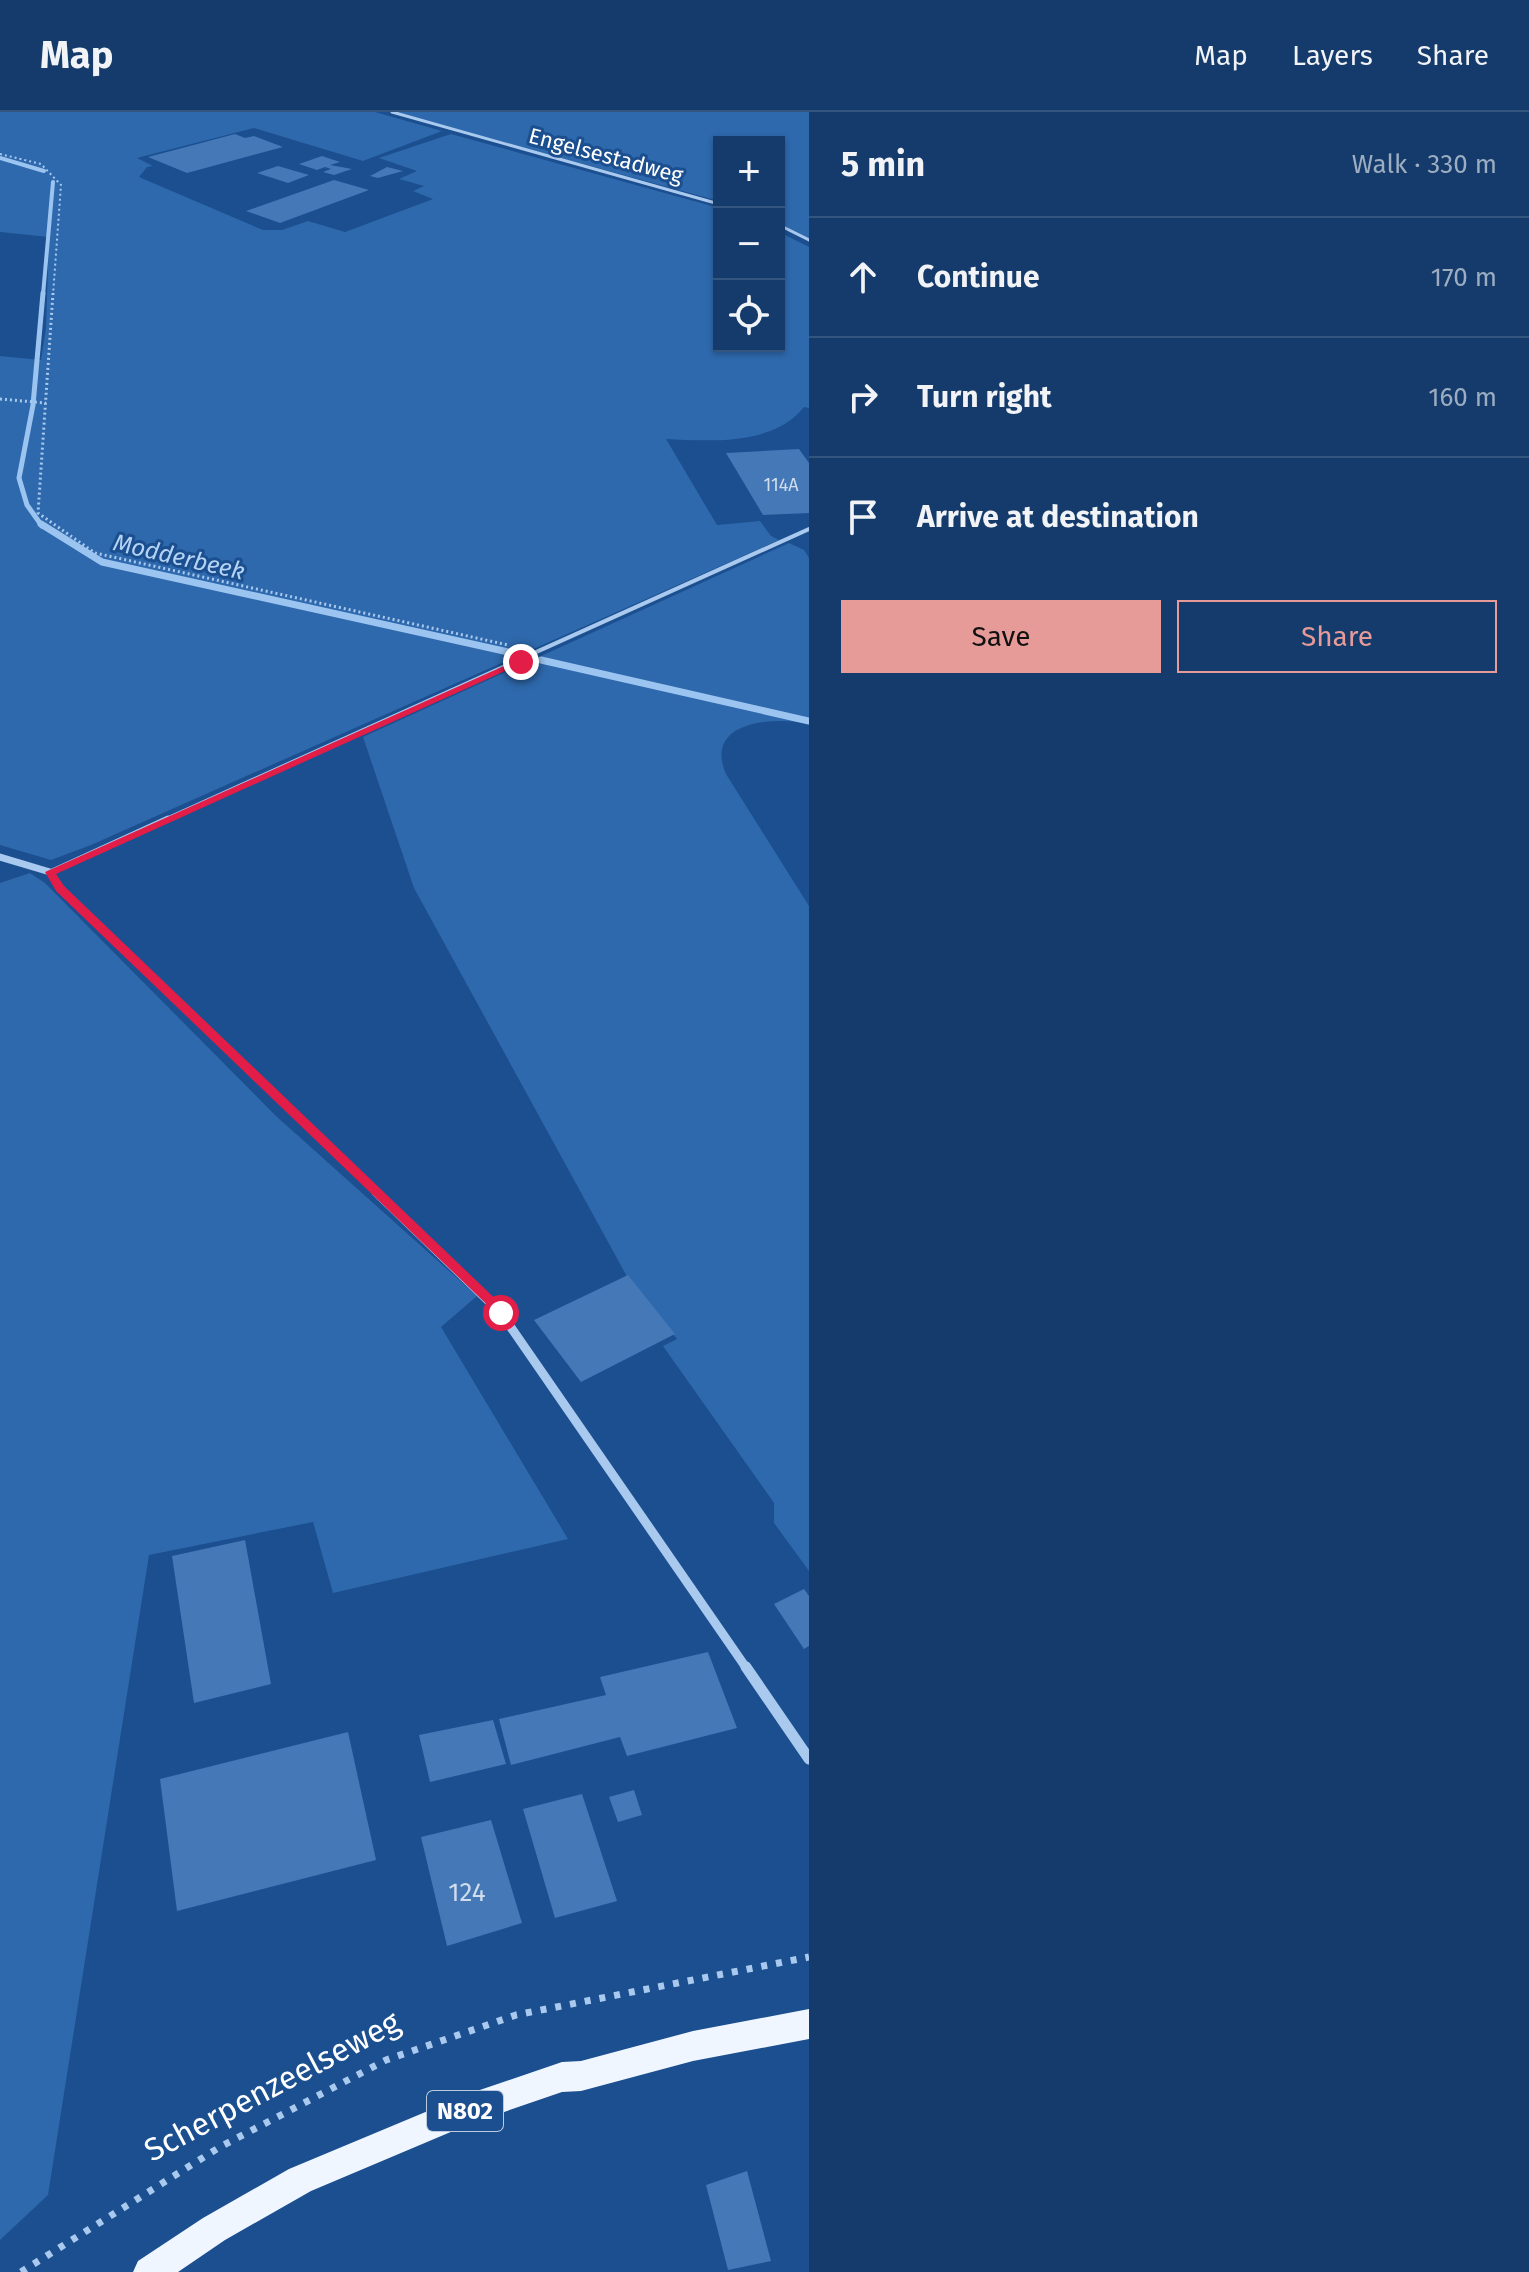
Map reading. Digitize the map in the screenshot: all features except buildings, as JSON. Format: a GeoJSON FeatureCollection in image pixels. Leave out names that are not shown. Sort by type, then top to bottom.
{"type":"FeatureCollection","features":[{"type":"Feature","properties":{"kind":"main road","name":"N802"},"geometry":{"type":"LineString","coordinates":[[149,2272],[214,2229],[300,2180],[471,2108],[562,2077],[581,2076],[693,2046],[809,2024]]}},
{"type":"Feature","properties":{"kind":"street","name":"Engelsestadweg"},"geometry":{"type":"LineString","coordinates":[[392,112],[713,202]]}},
{"type":"Feature","properties":{"kind":"street"},"geometry":{"type":"LineString","coordinates":[[785,228],[809,240]]}},
{"type":"Feature","properties":{"kind":"street"},"geometry":{"type":"LineString","coordinates":[[0,857],[50,872],[60,888],[501,1313],[809,1759]]}},
{"type":"Feature","properties":{"kind":"lane"},"geometry":{"type":"LineString","coordinates":[[50,872],[809,529]]}},
{"type":"Feature","properties":{"kind":"path"},"geometry":{"type":"LineString","coordinates":[[0,154],[41,164],[61,185],[38,513],[95,553],[541,652]]}},
{"type":"Feature","properties":{"kind":"path"},"geometry":{"type":"LineString","coordinates":[[0,399],[46,403]]}},
{"type":"Feature","properties":{"kind":"path","name":"Scherpenzeelseweg"},"geometry":{"type":"LineString","coordinates":[[21,2272],[220,2147],[386,2060],[516,2015],[809,1957]]}},
{"type":"Feature","properties":{"kind":"shaded area"},"geometry":{"type":"Polygon","coordinates":[[[0,112],[375,112],[442,131],[363,161],[254,128],[137,158],[153,166],[147,167],[139,177],[263,230],[282,230],[308,221],[345,232],[433,199],[413,191],[424,186],[399,179],[417,171],[379,158],[451,134],[713,206],[713,352],[785,352],[785,235],[809,247],[809,408],[804,407],[791,420],[758,435],[721,440],[666,439],[717,525],[760,521],[771,536],[779,540],[91,845],[51,860],[0,845],[0,356],[41,360],[46,328],[49,237],[0,232],[0,112]]]}},
{"type":"Feature","properties":{"kind":"shaded area"},"geometry":{"type":"Polygon","coordinates":[[[393,112],[809,112],[809,240],[785,228],[785,136],[713,136],[713,199],[393,112]]]}},
{"type":"Feature","properties":{"kind":"shaded area"},"geometry":{"type":"Polygon","coordinates":[[[789,543],[804,550],[809,558],[809,724],[778,721],[745,726],[724,743],[721,756],[726,774],[809,906],[809,1571],[774,1523],[774,1503],[663,1346],[677,1339],[630,1282],[414,888],[363,737],[789,543]]]}},
{"type":"Feature","properties":{"kind":"shaded area"},"geometry":{"type":"Polygon","coordinates":[[[30,873],[45,883],[276,1116],[477,1296],[441,1327],[568,1539],[333,1593],[313,1522],[149,1555],[48,2195],[0,2240],[0,883],[30,873]]]}},
{"type":"Feature","properties":{"kind":"waterway","name":"Modderbeek"},"geometry":{"type":"LineString","coordinates":[[0,158],[44,171]]}},
{"type":"Feature","properties":{"kind":"waterway","name":"Modderbeek"},"geometry":{"type":"LineString","coordinates":[[43,295],[53,182]]}},
{"type":"Feature","properties":{"kind":"waterway","name":"Modderbeek"},"geometry":{"type":"LineString","coordinates":[[42,526],[27,505],[19,478],[33,405],[43,293]]}},
{"type":"Feature","properties":{"kind":"waterway","name":"Modderbeek"},"geometry":{"type":"LineString","coordinates":[[41,524],[102,562],[517,654]]}},
{"type":"Feature","properties":{"kind":"waterway","name":"Modderbeek"},"geometry":{"type":"LineString","coordinates":[[541,660],[809,721]]}},
{"type":"Feature","properties":{"kind":"route"},"geometry":{"type":"LineString","coordinates":[[501,1313],[60,888],[50,872],[521,662]]}}]}
